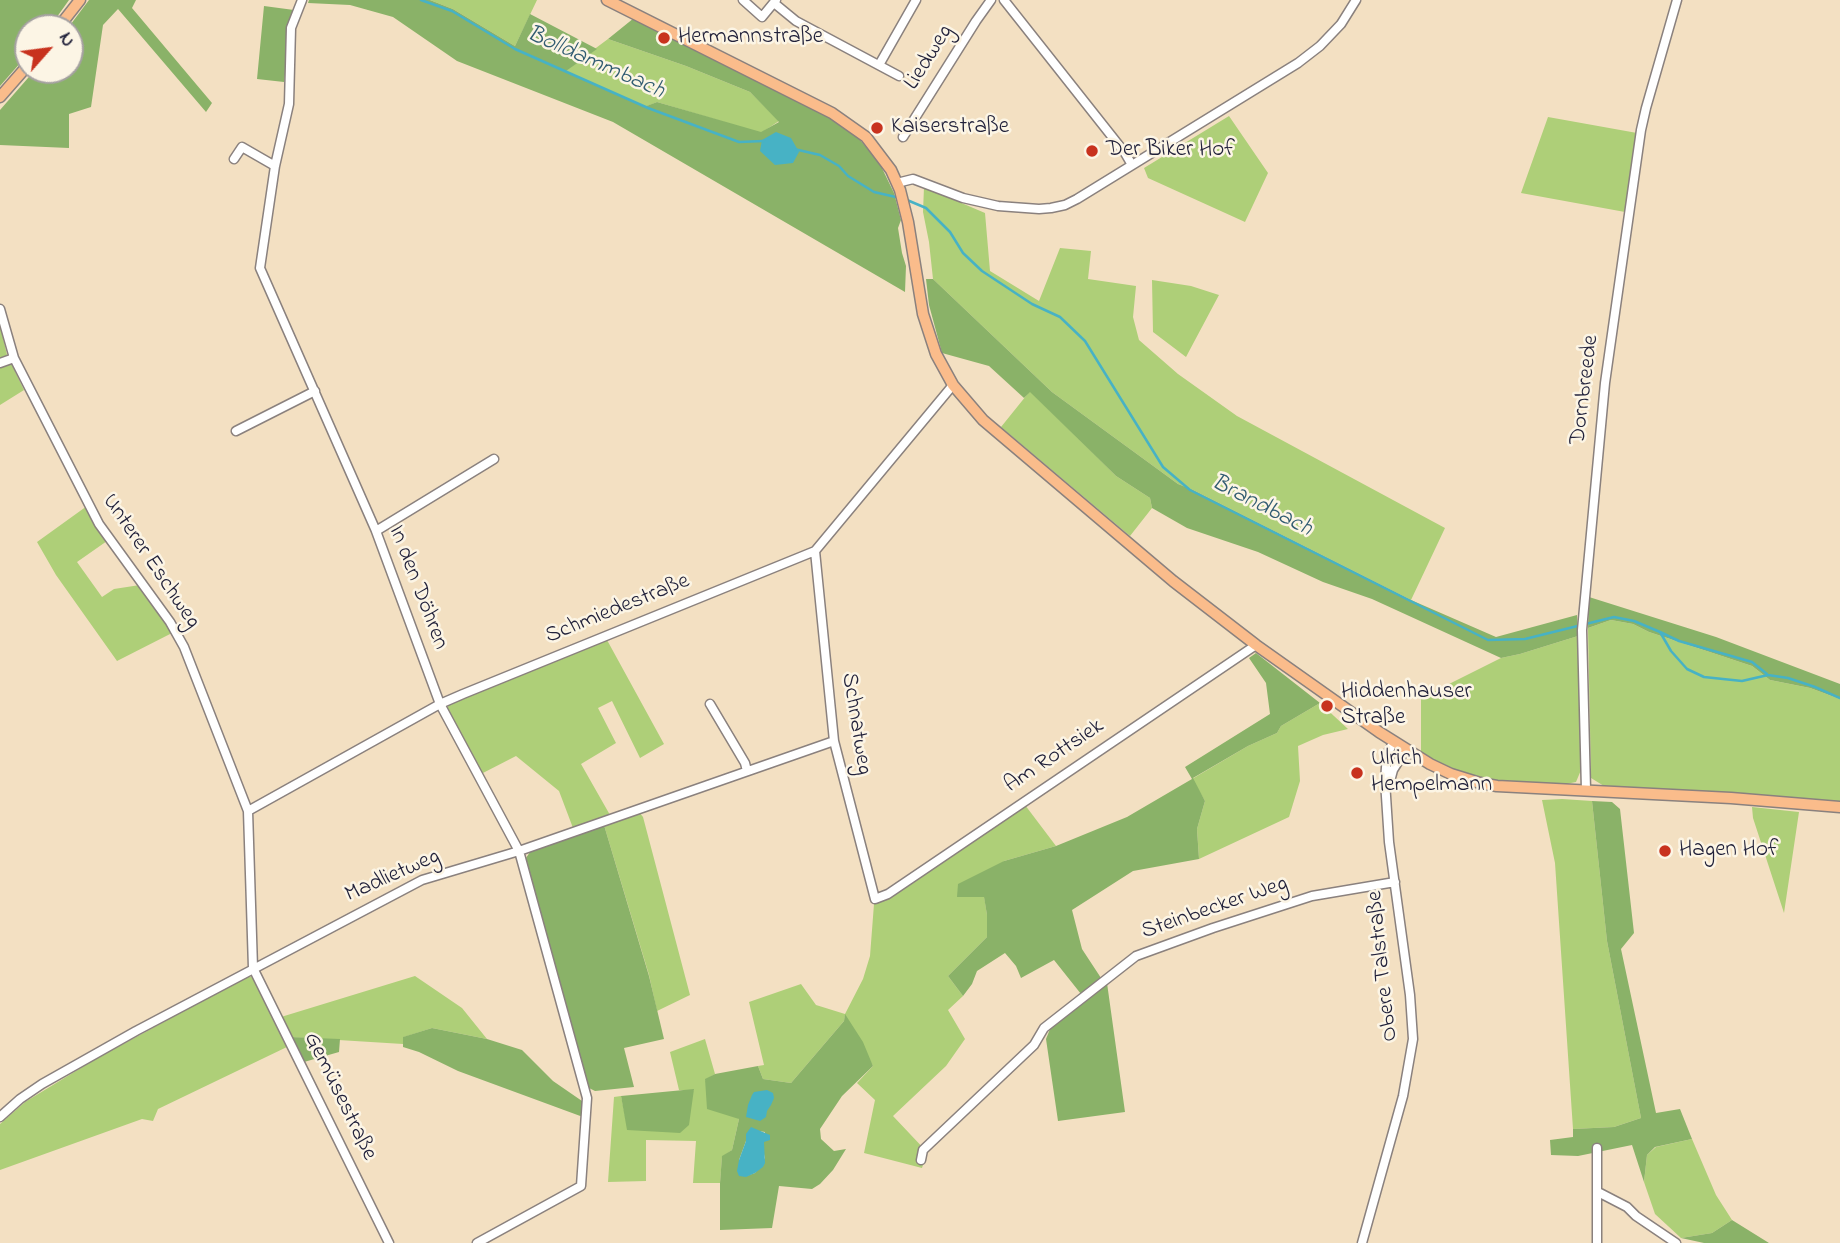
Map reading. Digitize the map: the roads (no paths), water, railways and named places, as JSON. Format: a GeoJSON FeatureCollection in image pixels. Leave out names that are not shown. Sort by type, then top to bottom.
{"type":"FeatureCollection","features":[{"type":"Feature","properties":{"kind":"main road"},"geometry":{"type":"LineString","coordinates":[[69,14],[80,0]]}},
{"type":"Feature","properties":{"kind":"main road"},"geometry":{"type":"LineString","coordinates":[[607,0],[842,119],[871,142],[884,159],[903,203],[923,314],[936,354],[953,385],[983,420],[1173,581],[1256,645],[1406,749],[1451,774],[1497,786],[1840,807]]}},
{"type":"Feature","properties":{"kind":"main road"},"geometry":{"type":"LineString","coordinates":[[0,97],[14,81]]}},
{"type":"Feature","properties":{"kind":"street","name":"In den Döhren"},"geometry":{"type":"LineString","coordinates":[[302,0],[291,28],[289,104],[275,166],[260,268],[376,531],[440,704],[519,851],[587,1098],[581,1186],[477,1243]]}},
{"type":"Feature","properties":{"kind":"street"},"geometry":{"type":"LineString","coordinates":[[743,0],[762,17],[775,1],[796,21],[899,76]]}},
{"type":"Feature","properties":{"kind":"street"},"geometry":{"type":"LineString","coordinates":[[879,65],[916,0]]}},
{"type":"Feature","properties":{"kind":"street","name":"Liedweg"},"geometry":{"type":"LineString","coordinates":[[903,137],[991,0]]}},
{"type":"Feature","properties":{"kind":"street"},"geometry":{"type":"LineString","coordinates":[[1004,0],[1132,165]]}},
{"type":"Feature","properties":{"kind":"street"},"geometry":{"type":"LineString","coordinates":[[898,187],[913,179],[963,198],[998,206],[1051,208],[1065,205],[1304,58],[1341,24],[1356,0]]}},
{"type":"Feature","properties":{"kind":"street","name":"Dornbreede"},"geometry":{"type":"LineString","coordinates":[[1586,790],[1581,633],[1605,383],[1641,130],[1677,0]]}},
{"type":"Feature","properties":{"kind":"street"},"geometry":{"type":"LineString","coordinates":[[234,159],[242,147],[275,166]]}},
{"type":"Feature","properties":{"kind":"street","name":"Unterer Eschweg"},"geometry":{"type":"LineString","coordinates":[[0,309],[14,358],[99,524],[178,635],[248,811],[253,968]]}},
{"type":"Feature","properties":{"kind":"street"},"geometry":{"type":"LineString","coordinates":[[0,363],[14,358]]}},
{"type":"Feature","properties":{"kind":"street","name":"Schmiedestraße"},"geometry":{"type":"LineString","coordinates":[[248,811],[440,704],[815,551],[953,385]]}},
{"type":"Feature","properties":{"kind":"street"},"geometry":{"type":"LineString","coordinates":[[236,431],[315,391]]}},
{"type":"Feature","properties":{"kind":"street"},"geometry":{"type":"LineString","coordinates":[[376,531],[494,459]]}},
{"type":"Feature","properties":{"kind":"street","name":"Schnatweg"},"geometry":{"type":"LineString","coordinates":[[815,551],[834,741],[876,899]]}},
{"type":"Feature","properties":{"kind":"street","name":"Am Rottsiek"},"geometry":{"type":"LineString","coordinates":[[876,899],[888,894],[1256,645]]}},
{"type":"Feature","properties":{"kind":"street"},"geometry":{"type":"LineString","coordinates":[[710,704],[745,763],[747,771]]}},
{"type":"Feature","properties":{"kind":"street","name":"Madlietweg"},"geometry":{"type":"LineString","coordinates":[[0,1117],[42,1084],[253,968],[422,880],[519,851],[834,741]]}},
{"type":"Feature","properties":{"kind":"street","name":"Obere Talstraße"},"geometry":{"type":"LineString","coordinates":[[1362,1243],[1403,1096],[1413,1039],[1410,995],[1389,842],[1385,781],[1387,754],[1394,741]]}},
{"type":"Feature","properties":{"kind":"street","name":"Obere Talstraße"},"geometry":{"type":"LineString","coordinates":[[1387,805],[1393,770],[1406,749]]}},
{"type":"Feature","properties":{"kind":"street","name":"Steinbecker Weg"},"geometry":{"type":"LineString","coordinates":[[921,1160],[923,1150],[1034,1045],[1044,1028],[1136,956],[1312,896],[1395,883]]}},
{"type":"Feature","properties":{"kind":"street","name":"Gemüsestraße"},"geometry":{"type":"LineString","coordinates":[[253,968],[389,1243]]}},
{"type":"Feature","properties":{"kind":"street"},"geometry":{"type":"LineString","coordinates":[[1597,1148],[1597,1243]]}},
{"type":"Feature","properties":{"kind":"street"},"geometry":{"type":"LineString","coordinates":[[1598,1192],[1627,1208],[1676,1243]]}},
{"type":"Feature","properties":{"kind":"water"},"geometry":{"type":"Polygon","coordinates":[[[776,132],[791,138],[799,152],[793,163],[775,165],[760,151],[762,140],[776,132]]]}},
{"type":"Feature","properties":{"kind":"water"},"geometry":{"type":"Polygon","coordinates":[[[767,1090],[773,1093],[774,1098],[766,1117],[760,1121],[746,1117],[754,1092],[767,1090]]]}},
{"type":"Feature","properties":{"kind":"water"},"geometry":{"type":"Polygon","coordinates":[[[751,1127],[770,1135],[770,1140],[764,1142],[765,1163],[755,1173],[746,1177],[739,1176],[739,1160],[746,1134],[751,1127]]]}},
{"type":"Feature","properties":{"kind":"waterway","name":"Bolldammbach"},"geometry":{"type":"LineString","coordinates":[[421,0],[452,11],[515,49],[648,108],[739,142],[764,141]]}},
{"type":"Feature","properties":{"kind":"waterway","name":"Brandbach"},"geometry":{"type":"LineString","coordinates":[[794,149],[820,155],[874,192],[900,198]]}},
{"type":"Feature","properties":{"kind":"waterway","name":"Brandbach"},"geometry":{"type":"LineString","coordinates":[[907,200],[926,208],[950,232],[963,253],[982,271],[1032,304],[1060,317],[1085,341],[1163,467],[1190,490],[1488,640],[1525,639],[1614,617],[1634,621],[1660,632],[1671,651],[1687,669],[1704,677],[1742,681],[1768,675],[1788,678],[1840,698]]}},
{"type":"Feature","properties":{"kind":"waterway"},"geometry":{"type":"LineString","coordinates":[[1660,632],[1679,641],[1752,662],[1767,674]]}},
{"type":"Feature","properties":{"kind":"place","name":"Hermannstraße"},"geometry":{"type":"Point","coordinates":[664,38]}},
{"type":"Feature","properties":{"kind":"place","name":"Kaiserstraße"},"geometry":{"type":"Point","coordinates":[877,128]}},
{"type":"Feature","properties":{"kind":"place","name":"Der Biker Hof"},"geometry":{"type":"Point","coordinates":[1092,151]}},
{"type":"Feature","properties":{"kind":"place","name":"Hiddenhauser Straße"},"geometry":{"type":"Point","coordinates":[1327,706]}},
{"type":"Feature","properties":{"kind":"place","name":"Ulrich Hempelmann"},"geometry":{"type":"Point","coordinates":[1357,773]}},
{"type":"Feature","properties":{"kind":"place","name":"Hagen Hof"},"geometry":{"type":"Point","coordinates":[1665,851]}}]}
